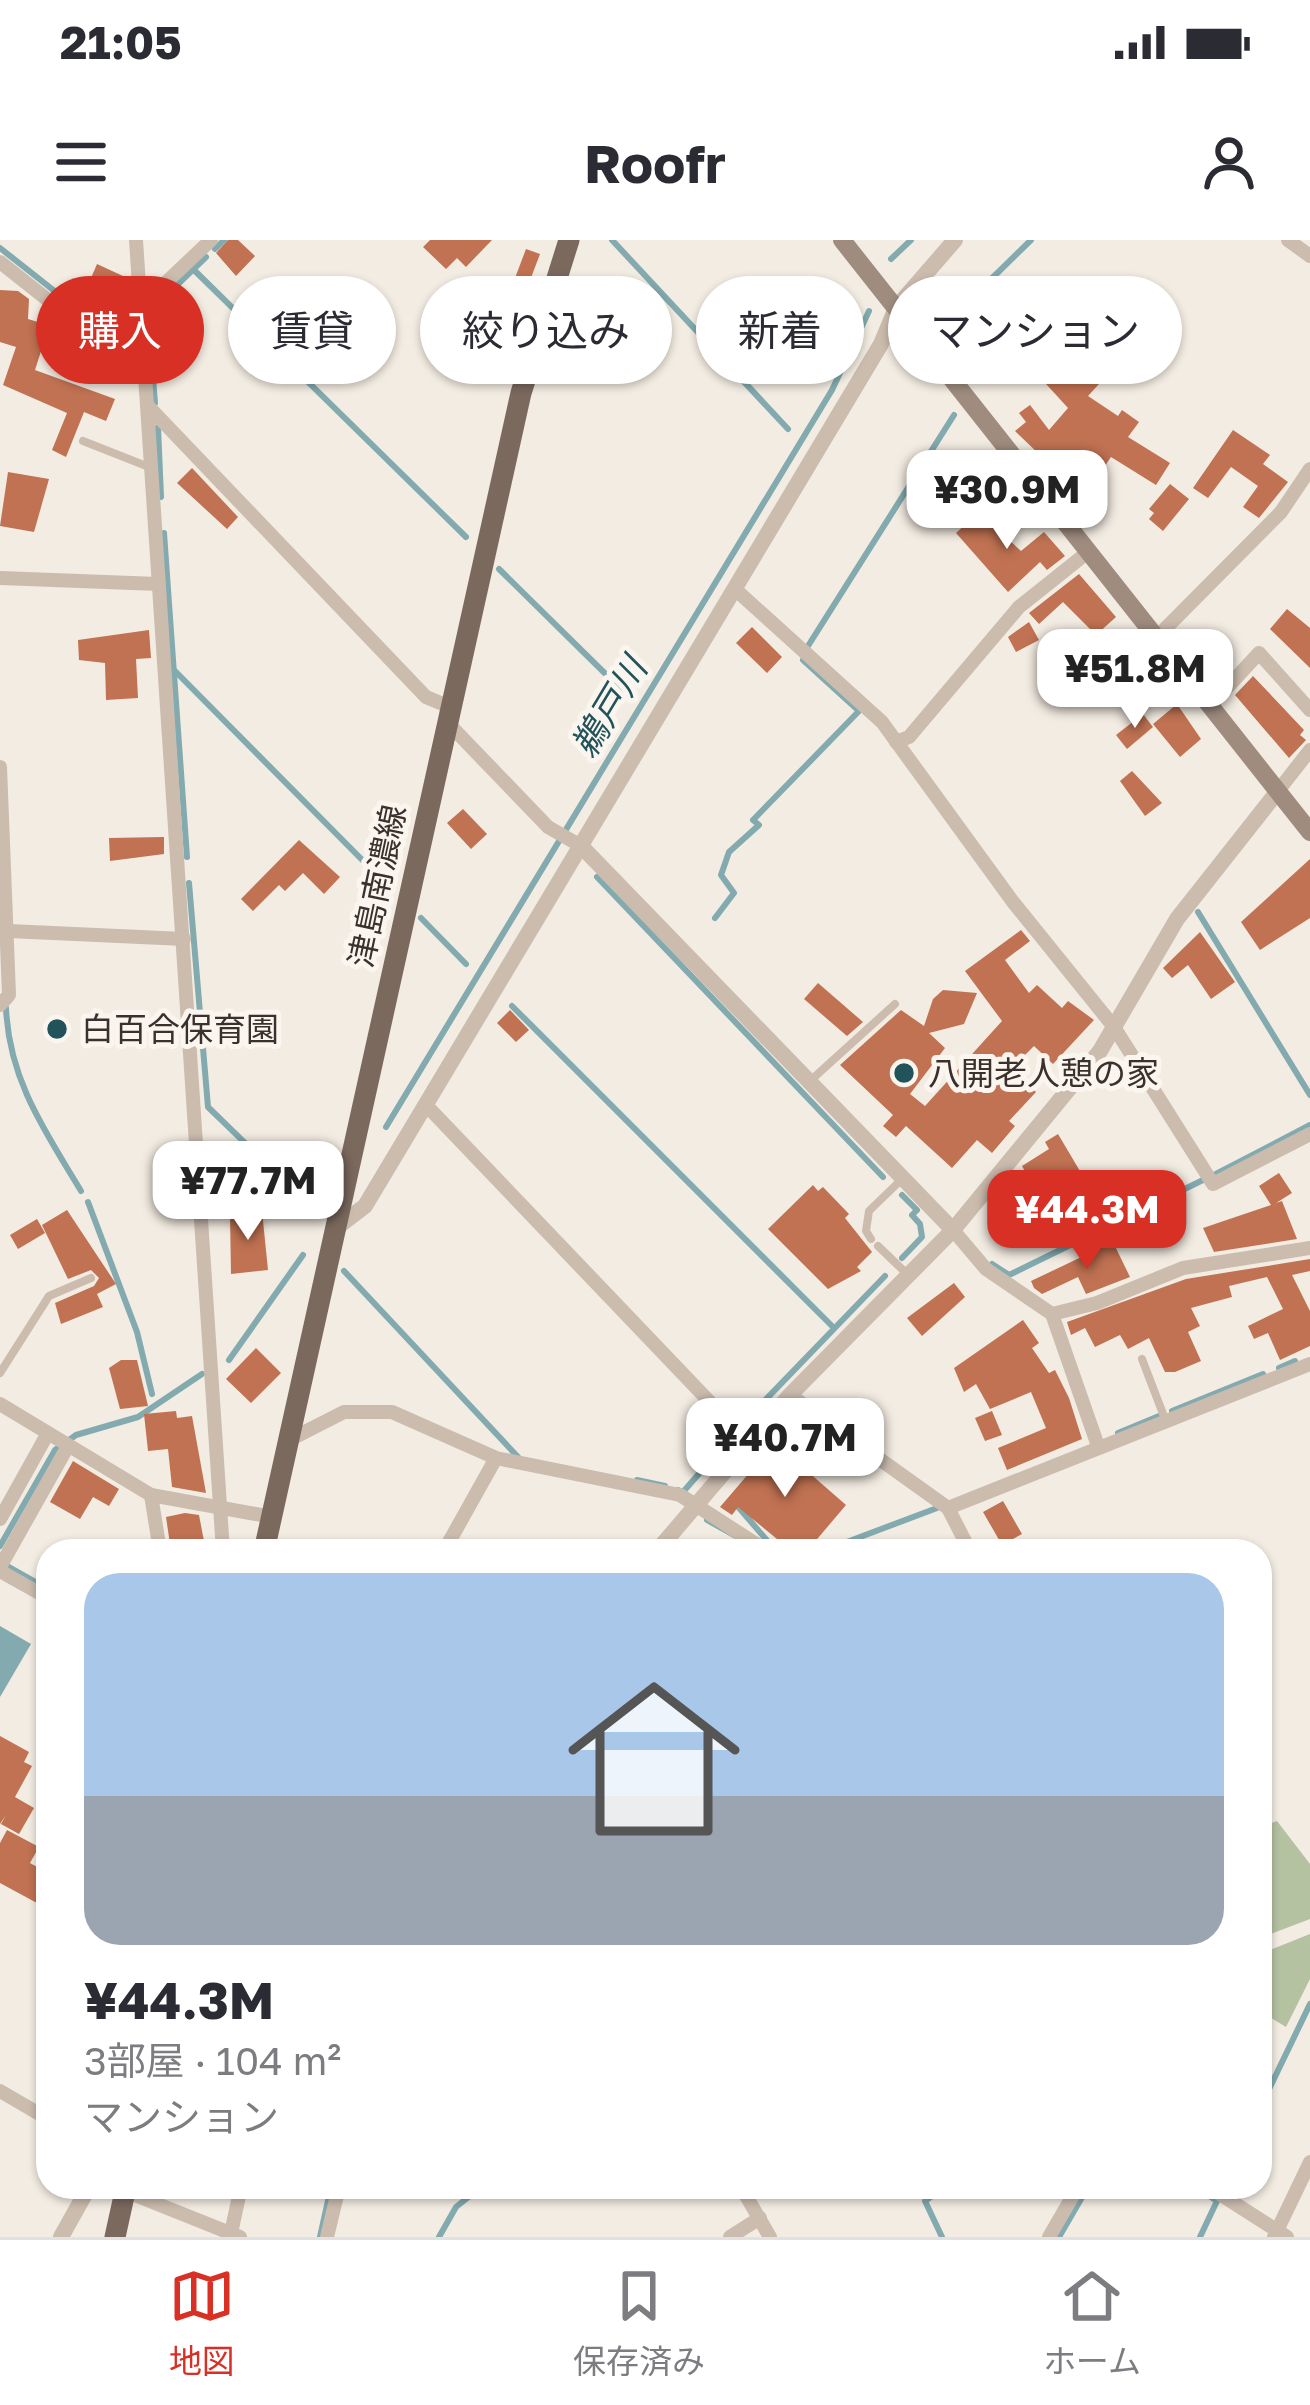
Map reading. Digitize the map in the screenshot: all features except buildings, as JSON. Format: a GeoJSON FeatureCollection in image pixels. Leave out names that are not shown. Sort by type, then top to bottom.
{"type":"FeatureCollection","features":[{"type":"Feature","properties":{"kind":"main road","name":"津島南濃線"},"geometry":{"type":"LineString","coordinates":[[267,1539],[521,393],[568,240]]}},
{"type":"Feature","properties":{"kind":"main road"},"geometry":{"type":"LineString","coordinates":[[842,240],[888,298]]}},
{"type":"Feature","properties":{"kind":"main road"},"geometry":{"type":"LineString","coordinates":[[956,384],[1310,832]]}},
{"type":"Feature","properties":{"kind":"main road"},"geometry":{"type":"LineString","coordinates":[[115,2237],[124,2199]]}},
{"type":"Feature","properties":{"kind":"street"},"geometry":{"type":"LineString","coordinates":[[136,240],[138,276]]}},
{"type":"Feature","properties":{"kind":"street"},"geometry":{"type":"LineString","coordinates":[[173,276],[211,240]]}},
{"type":"Feature","properties":{"kind":"street"},"geometry":{"type":"LineString","coordinates":[[924,276],[955,240]]}},
{"type":"Feature","properties":{"kind":"street"},"geometry":{"type":"LineString","coordinates":[[1288,240],[1310,256]]}},
{"type":"Feature","properties":{"kind":"street"},"geometry":{"type":"LineString","coordinates":[[0,262],[36,290]]}},
{"type":"Feature","properties":{"kind":"street"},"geometry":{"type":"LineString","coordinates":[[334,1229],[364,1207],[576,844],[736,590],[888,327]]}},
{"type":"Feature","properties":{"kind":"street"},"geometry":{"type":"LineString","coordinates":[[146,384],[223,1539]]}},
{"type":"Feature","properties":{"kind":"street"},"geometry":{"type":"LineString","coordinates":[[148,406],[553,830],[576,844],[986,1269],[1052,1314],[1098,1446]]}},
{"type":"Feature","properties":{"kind":"street"},"geometry":{"type":"LineString","coordinates":[[1156,638],[1281,512],[1310,469]]}},
{"type":"Feature","properties":{"kind":"street"},"geometry":{"type":"LineString","coordinates":[[896,742],[909,737],[1019,607],[1088,552]]}},
{"type":"Feature","properties":{"kind":"street"},"geometry":{"type":"LineString","coordinates":[[0,578],[158,584]]}},
{"type":"Feature","properties":{"kind":"street"},"geometry":{"type":"LineString","coordinates":[[736,590],[882,722],[1114,1027],[1213,1184],[1310,1134]]}},
{"type":"Feature","properties":{"kind":"street"},"geometry":{"type":"LineString","coordinates":[[1210,706],[1258,653],[1310,710]]}},
{"type":"Feature","properties":{"kind":"street"},"geometry":{"type":"LineString","coordinates":[[667,1539],[790,1395],[952,1230],[1114,1027],[1178,919],[1310,750]]}},
{"type":"Feature","properties":{"kind":"street"},"geometry":{"type":"LineString","coordinates":[[0,767],[9,931],[9,995],[0,1005]]}},
{"type":"Feature","properties":{"kind":"street"},"geometry":{"type":"LineString","coordinates":[[9,931],[184,939]]}},
{"type":"Feature","properties":{"kind":"street"},"geometry":{"type":"LineString","coordinates":[[425,1106],[748,1442]]}},
{"type":"Feature","properties":{"kind":"street"},"geometry":{"type":"LineString","coordinates":[[1052,1314],[1097,1303],[1183,1268],[1310,1248]]}},
{"type":"Feature","properties":{"kind":"street"},"geometry":{"type":"LineString","coordinates":[[948,1508],[1310,1364]]}},
{"type":"Feature","properties":{"kind":"street"},"geometry":{"type":"LineString","coordinates":[[790,1395],[948,1508],[964,1539]]}},
{"type":"Feature","properties":{"kind":"street"},"geometry":{"type":"LineString","coordinates":[[0,1404],[152,1495],[272,1516]]}},
{"type":"Feature","properties":{"kind":"street"},"geometry":{"type":"LineString","coordinates":[[289,1440],[300,1439],[344,1412],[365,1408],[392,1412],[496,1458],[668,1491],[748,1539]]}},
{"type":"Feature","properties":{"kind":"street"},"geometry":{"type":"LineString","coordinates":[[0,1519],[57,1439]]}},
{"type":"Feature","properties":{"kind":"street"},"geometry":{"type":"LineString","coordinates":[[36,1591],[0,1569],[57,1439]]}},
{"type":"Feature","properties":{"kind":"street"},"geometry":{"type":"LineString","coordinates":[[451,1539],[496,1458]]}},
{"type":"Feature","properties":{"kind":"street"},"geometry":{"type":"LineString","coordinates":[[152,1495],[158,1539]]}},
{"type":"Feature","properties":{"kind":"street"},"geometry":{"type":"LineString","coordinates":[[0,2091],[36,2112]]}},
{"type":"Feature","properties":{"kind":"street"},"geometry":{"type":"LineString","coordinates":[[1226,2199],[1279,2235],[1310,2162]]}},
{"type":"Feature","properties":{"kind":"street"},"geometry":{"type":"LineString","coordinates":[[61,2237],[82,2199]]}},
{"type":"Feature","properties":{"kind":"street"},"geometry":{"type":"LineString","coordinates":[[149,2199],[236,2236],[240,2199]]}},
{"type":"Feature","properties":{"kind":"street"},"geometry":{"type":"LineString","coordinates":[[327,2237],[337,2199]]}},
{"type":"Feature","properties":{"kind":"street"},"geometry":{"type":"LineString","coordinates":[[749,2199],[770,2237]]}},
{"type":"Feature","properties":{"kind":"street"},"geometry":{"type":"LineString","coordinates":[[1049,2237],[1071,2199]]}},
{"type":"Feature","properties":{"kind":"street"},"geometry":{"type":"LineString","coordinates":[[730,2237],[760,2218]]}},
{"type":"Feature","properties":{"kind":"lane"},"geometry":{"type":"LineString","coordinates":[[83,441],[151,468]]}},
{"type":"Feature","properties":{"kind":"lane"},"geometry":{"type":"LineString","coordinates":[[809,1082],[895,1004]]}},
{"type":"Feature","properties":{"kind":"lane"},"geometry":{"type":"LineString","coordinates":[[903,1179],[869,1211],[866,1231],[908,1276]]}},
{"type":"Feature","properties":{"kind":"lane"},"geometry":{"type":"LineString","coordinates":[[0,1373],[49,1296],[91,1278]]}},
{"type":"Feature","properties":{"kind":"lane"},"geometry":{"type":"LineString","coordinates":[[1142,1359],[1166,1420]]}},
{"type":"Feature","properties":{"kind":"green space"},"geometry":{"type":"Polygon","coordinates":[[[1277,1821],[1310,1864],[1310,1919],[1272,1933],[1272,1823],[1277,1821]]]}},
{"type":"Feature","properties":{"kind":"green space"},"geometry":{"type":"Polygon","coordinates":[[[1310,1934],[1310,1979],[1286,2027],[1272,2018],[1272,1949],[1310,1934]]]}},
{"type":"Feature","properties":{"kind":"water"},"geometry":{"type":"Polygon","coordinates":[[[0,1626],[31,1644],[0,1697],[0,1626]]]}},
{"type":"Feature","properties":{"kind":"waterway"},"geometry":{"type":"LineString","coordinates":[[215,249],[224,240]]}},
{"type":"Feature","properties":{"kind":"waterway"},"geometry":{"type":"LineString","coordinates":[[612,240],[788,429]]}},
{"type":"Feature","properties":{"kind":"waterway","name":"鵜戸川"},"geometry":{"type":"LineString","coordinates":[[891,259],[911,240]]}},
{"type":"Feature","properties":{"kind":"waterway"},"geometry":{"type":"LineString","coordinates":[[994,276],[1031,240]]}},
{"type":"Feature","properties":{"kind":"waterway"},"geometry":{"type":"LineString","coordinates":[[0,248],[36,276]]}},
{"type":"Feature","properties":{"kind":"waterway"},"geometry":{"type":"LineString","coordinates":[[155,403],[148,313],[206,257]]}},
{"type":"Feature","properties":{"kind":"waterway"},"geometry":{"type":"LineString","coordinates":[[193,269],[466,537]]}},
{"type":"Feature","properties":{"kind":"waterway","name":"鵜戸川"},"geometry":{"type":"LineString","coordinates":[[386,1127],[832,390],[869,311]]}},
{"type":"Feature","properties":{"kind":"waterway"},"geometry":{"type":"LineString","coordinates":[[808,646],[954,415]]}},
{"type":"Feature","properties":{"kind":"waterway"},"geometry":{"type":"LineString","coordinates":[[158,427],[161,497]]}},
{"type":"Feature","properties":{"kind":"waterway"},"geometry":{"type":"LineString","coordinates":[[164,533],[187,857]]}},
{"type":"Feature","properties":{"kind":"waterway"},"geometry":{"type":"LineString","coordinates":[[499,569],[630,698]]}},
{"type":"Feature","properties":{"kind":"waterway"},"geometry":{"type":"LineString","coordinates":[[715,918],[734,893],[721,875],[729,852],[759,825],[753,820],[859,711],[803,660]]}},
{"type":"Feature","properties":{"kind":"waterway"},"geometry":{"type":"LineString","coordinates":[[174,670],[391,889]]}},
{"type":"Feature","properties":{"kind":"waterway"},"geometry":{"type":"LineString","coordinates":[[597,877],[883,1177]]}},
{"type":"Feature","properties":{"kind":"waterway"},"geometry":{"type":"LineString","coordinates":[[189,883],[208,1107],[316,1212]]}},
{"type":"Feature","properties":{"kind":"waterway"},"geometry":{"type":"LineString","coordinates":[[1198,912],[1310,1095]]}},
{"type":"Feature","properties":{"kind":"waterway"},"geometry":{"type":"LineString","coordinates":[[421,918],[466,964]]}},
{"type":"Feature","properties":{"kind":"waterway"},"geometry":{"type":"LineString","coordinates":[[512,1006],[832,1326]]}},
{"type":"Feature","properties":{"kind":"waterway"},"geometry":{"type":"LineString","coordinates":[[6,1008],[22,1082],[81,1191]]}},
{"type":"Feature","properties":{"kind":"waterway"},"geometry":{"type":"LineString","coordinates":[[1214,1175],[1310,1125]]}},
{"type":"Feature","properties":{"kind":"waterway"},"geometry":{"type":"LineString","coordinates":[[992,1264],[1009,1275],[1203,1180]]}},
{"type":"Feature","properties":{"kind":"waterway"},"geometry":{"type":"LineString","coordinates":[[902,1195],[917,1210],[912,1215],[922,1237],[902,1258]]}},
{"type":"Feature","properties":{"kind":"waterway"},"geometry":{"type":"LineString","coordinates":[[88,1202],[137,1332],[152,1394]]}},
{"type":"Feature","properties":{"kind":"waterway","name":"鵜戸川"},"geometry":{"type":"LineString","coordinates":[[229,1360],[303,1255]]}},
{"type":"Feature","properties":{"kind":"waterway"},"geometry":{"type":"LineString","coordinates":[[344,1271],[518,1457]]}},
{"type":"Feature","properties":{"kind":"waterway"},"geometry":{"type":"LineString","coordinates":[[744,1422],[885,1276]]}},
{"type":"Feature","properties":{"kind":"waterway"},"geometry":{"type":"LineString","coordinates":[[1279,1368],[1295,1361]]}},
{"type":"Feature","properties":{"kind":"waterway","name":"鵜戸川"},"geometry":{"type":"LineString","coordinates":[[0,1546],[55,1450],[76,1435],[138,1417],[202,1374]]}},
{"type":"Feature","properties":{"kind":"waterway"},"geometry":{"type":"LineString","coordinates":[[1172,1411],[1263,1374]]}},
{"type":"Feature","properties":{"kind":"waterway"},"geometry":{"type":"LineString","coordinates":[[1118,1433],[1159,1416]]}},
{"type":"Feature","properties":{"kind":"waterway"},"geometry":{"type":"LineString","coordinates":[[678,1490],[683,1492],[732,1436]]}},
{"type":"Feature","properties":{"kind":"waterway"},"geometry":{"type":"LineString","coordinates":[[637,1480],[665,1486]]}},
{"type":"Feature","properties":{"kind":"waterway"},"geometry":{"type":"LineString","coordinates":[[734,1502],[766,1539]]}},
{"type":"Feature","properties":{"kind":"waterway"},"geometry":{"type":"LineString","coordinates":[[855,1539],[937,1508]]}},
{"type":"Feature","properties":{"kind":"waterway"},"geometry":{"type":"LineString","coordinates":[[707,1520],[741,1539]]}},
{"type":"Feature","properties":{"kind":"waterway"},"geometry":{"type":"LineString","coordinates":[[9,1567],[36,1582]]}},
{"type":"Feature","properties":{"kind":"waterway"},"geometry":{"type":"LineString","coordinates":[[1272,2083],[1310,2004]]}},
{"type":"Feature","properties":{"kind":"waterway"},"geometry":{"type":"LineString","coordinates":[[320,2237],[328,2199]]}},
{"type":"Feature","properties":{"kind":"waterway"},"geometry":{"type":"LineString","coordinates":[[439,2237],[466,2199]]}},
{"type":"Feature","properties":{"kind":"waterway"},"geometry":{"type":"LineString","coordinates":[[928,2199],[942,2237]]}},
{"type":"Feature","properties":{"kind":"waterway"},"geometry":{"type":"LineString","coordinates":[[1059,2237],[1081,2199]]}},
{"type":"Feature","properties":{"kind":"waterway"},"geometry":{"type":"LineString","coordinates":[[1200,2237],[1214,2199]]}},
{"type":"Feature","properties":{"kind":"place","name":"白百合保育園"},"geometry":{"type":"Point","coordinates":[57,1029]}},
{"type":"Feature","properties":{"kind":"place","name":"八開老人憩の家"},"geometry":{"type":"Point","coordinates":[904,1073]}}]}
